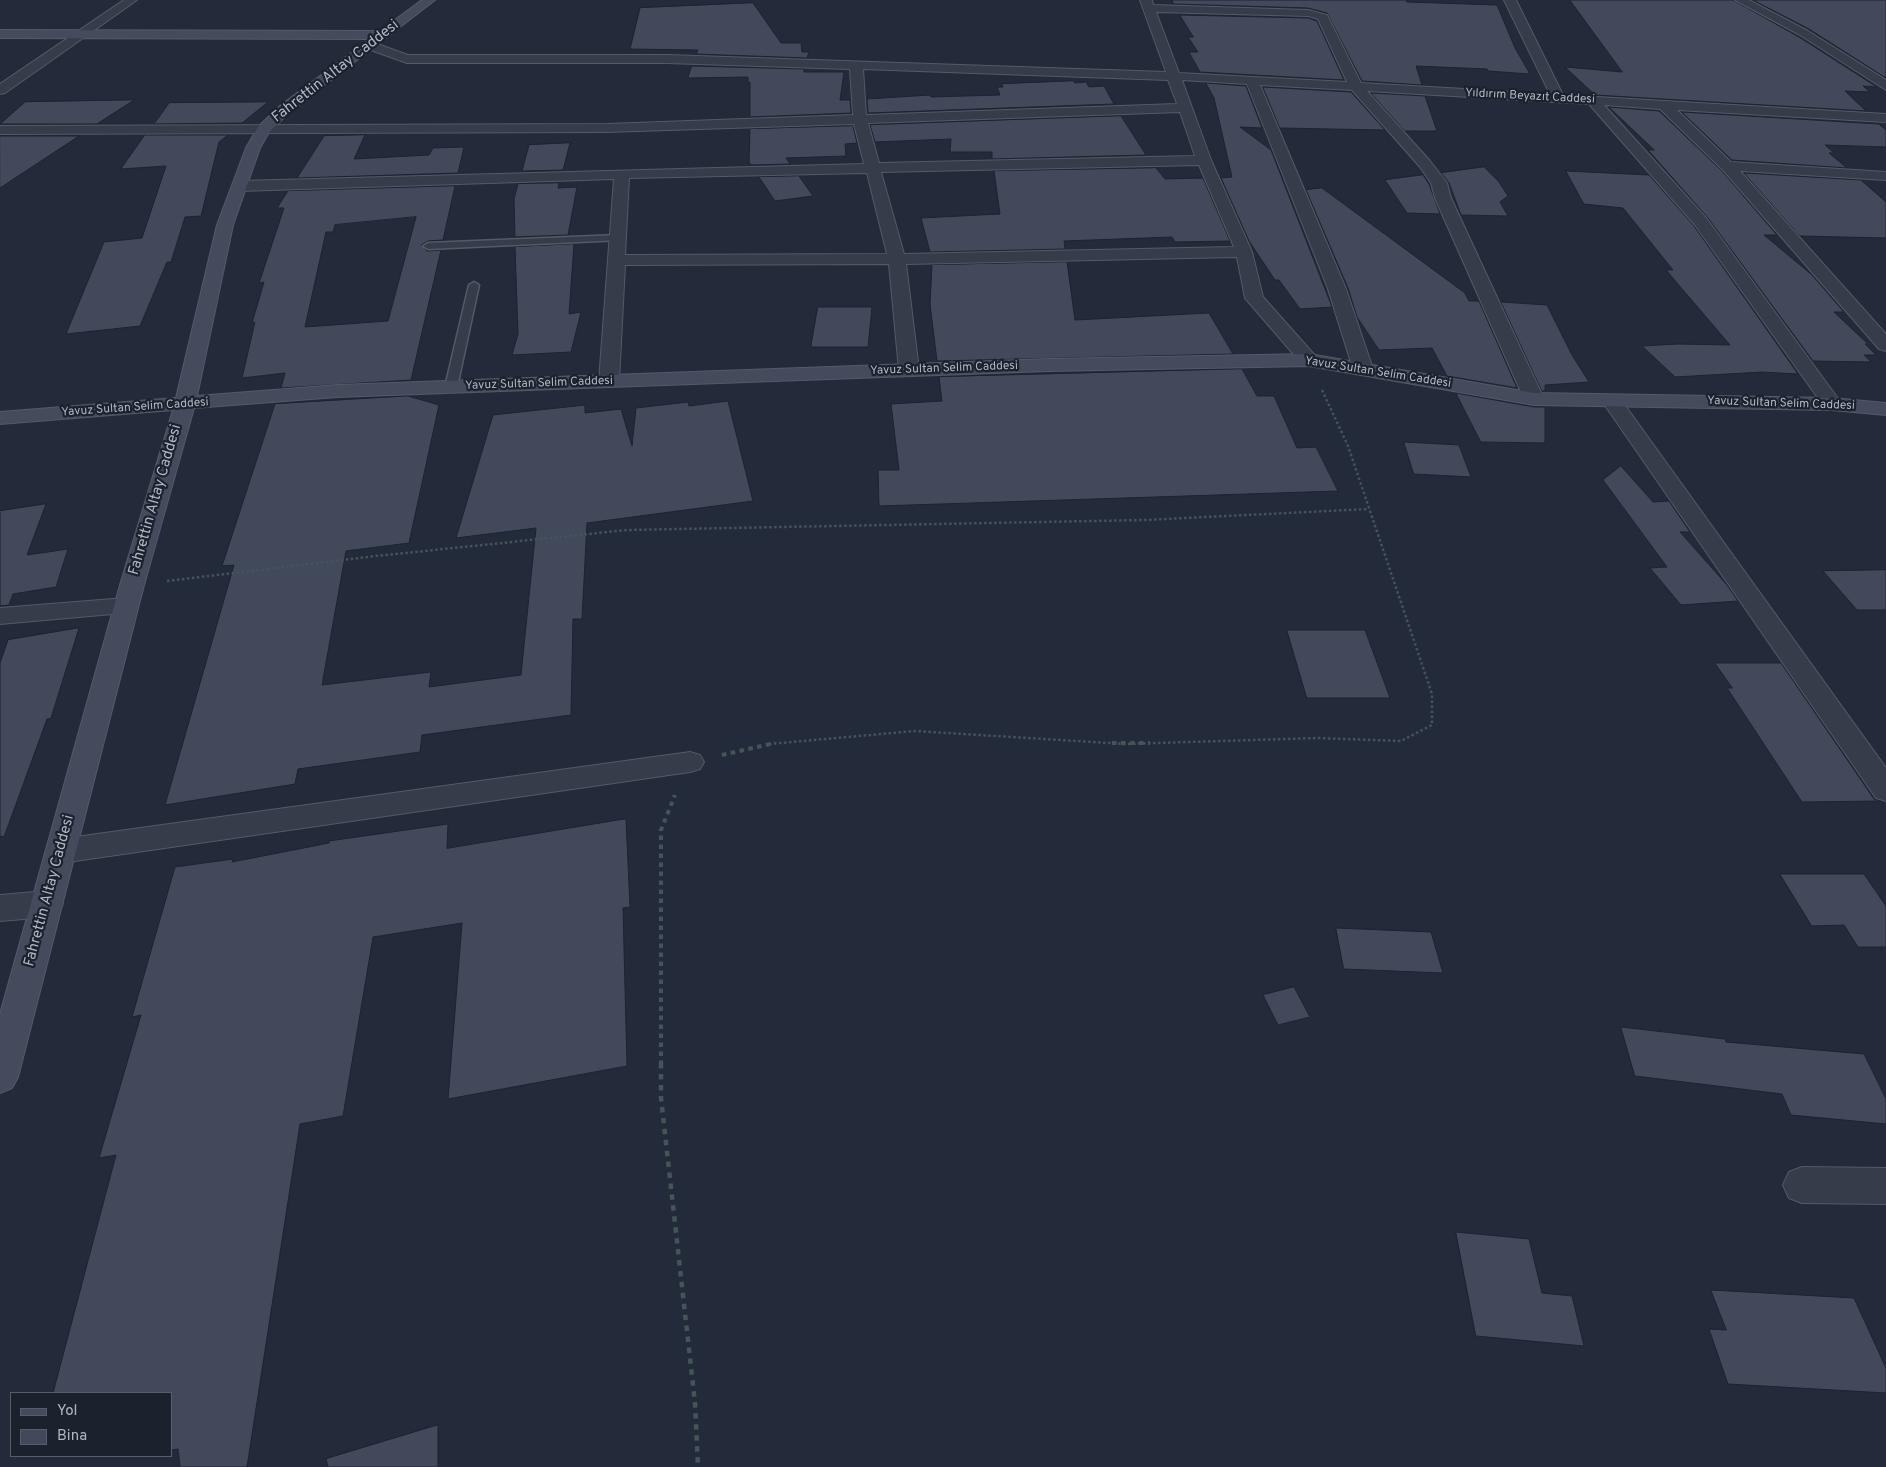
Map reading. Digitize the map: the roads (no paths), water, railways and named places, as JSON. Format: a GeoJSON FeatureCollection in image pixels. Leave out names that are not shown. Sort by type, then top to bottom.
{"type":"FeatureCollection","features":[{"type":"Feature","properties":{"kind":"street"},"geometry":{"type":"LineString","coordinates":[[0,90],[131,0]]}},
{"type":"Feature","properties":{"kind":"street","name":"Fahrettin Altay Caddesi"},"geometry":{"type":"LineString","coordinates":[[0,1077],[129,595],[184,404],[225,225],[253,148],[263,130],[286,108],[429,0]]}},
{"type":"Feature","properties":{"kind":"street"},"geometry":{"type":"LineString","coordinates":[[1510,0],[1558,98]]}},
{"type":"Feature","properties":{"kind":"street"},"geometry":{"type":"LineString","coordinates":[[1741,0],[1804,33],[1886,86]]}},
{"type":"Feature","properties":{"kind":"street"},"geometry":{"type":"LineString","coordinates":[[1309,360],[1254,298],[1244,252],[1204,160],[1147,4],[1308,13],[1323,16],[1356,87],[1402,136],[1439,183],[1443,198],[1534,399]]}},
{"type":"Feature","properties":{"kind":"street"},"geometry":{"type":"LineString","coordinates":[[0,34],[376,40]]}},
{"type":"Feature","properties":{"kind":"street","name":"Yıldırım Beyazıt Caddesi"},"geometry":{"type":"LineString","coordinates":[[376,40],[407,59],[667,59],[1173,76],[1886,118]]}},
{"type":"Feature","properties":{"kind":"street"},"geometry":{"type":"LineString","coordinates":[[856,64],[860,120],[871,168],[897,259],[909,370]]}},
{"type":"Feature","properties":{"kind":"street"},"geometry":{"type":"LineString","coordinates":[[1252,81],[1337,289],[1363,369]]}},
{"type":"Feature","properties":{"kind":"street"},"geometry":{"type":"LineString","coordinates":[[1592,100],[1701,222],[1832,404]]}},
{"type":"Feature","properties":{"kind":"street"},"geometry":{"type":"LineString","coordinates":[[1664,105],[1727,166],[1886,345]]}},
{"type":"Feature","properties":{"kind":"street"},"geometry":{"type":"LineString","coordinates":[[0,130],[607,128],[1185,108]]}},
{"type":"Feature","properties":{"kind":"street"},"geometry":{"type":"LineString","coordinates":[[240,186],[622,174],[1204,160]]}},
{"type":"Feature","properties":{"kind":"street"},"geometry":{"type":"LineString","coordinates":[[1727,166],[1886,176]]}},
{"type":"Feature","properties":{"kind":"street"},"geometry":{"type":"LineString","coordinates":[[610,381],[622,174]]}},
{"type":"Feature","properties":{"kind":"street"},"geometry":{"type":"LineString","coordinates":[[617,260],[897,259],[1244,252]]}},
{"type":"Feature","properties":{"kind":"street","name":"Yavuz Sultan Selim Caddesi"},"geometry":{"type":"LineString","coordinates":[[0,418],[337,391],[909,370],[1309,360],[1534,399],[1832,404],[1886,408]]}},
{"type":"Feature","properties":{"kind":"street"},"geometry":{"type":"LineString","coordinates":[[1612,401],[1886,790]]}},
{"type":"Feature","properties":{"kind":"street"},"geometry":{"type":"LineString","coordinates":[[0,616],[129,595]]}},
{"type":"Feature","properties":{"kind":"street"},"geometry":{"type":"LineString","coordinates":[[61,850],[371,809],[690,762]]}},
{"type":"Feature","properties":{"kind":"street"},"geometry":{"type":"LineString","coordinates":[[0,908],[47,904]]}},
{"type":"Feature","properties":{"kind":"street"},"geometry":{"type":"LineString","coordinates":[[1802,1185],[1886,1186]]}},
{"type":"Feature","properties":{"kind":"lane"},"geometry":{"type":"LineString","coordinates":[[428,246],[618,238]]}},
{"type":"Feature","properties":{"kind":"lane"},"geometry":{"type":"LineString","coordinates":[[450,387],[474,285]]}}]}
